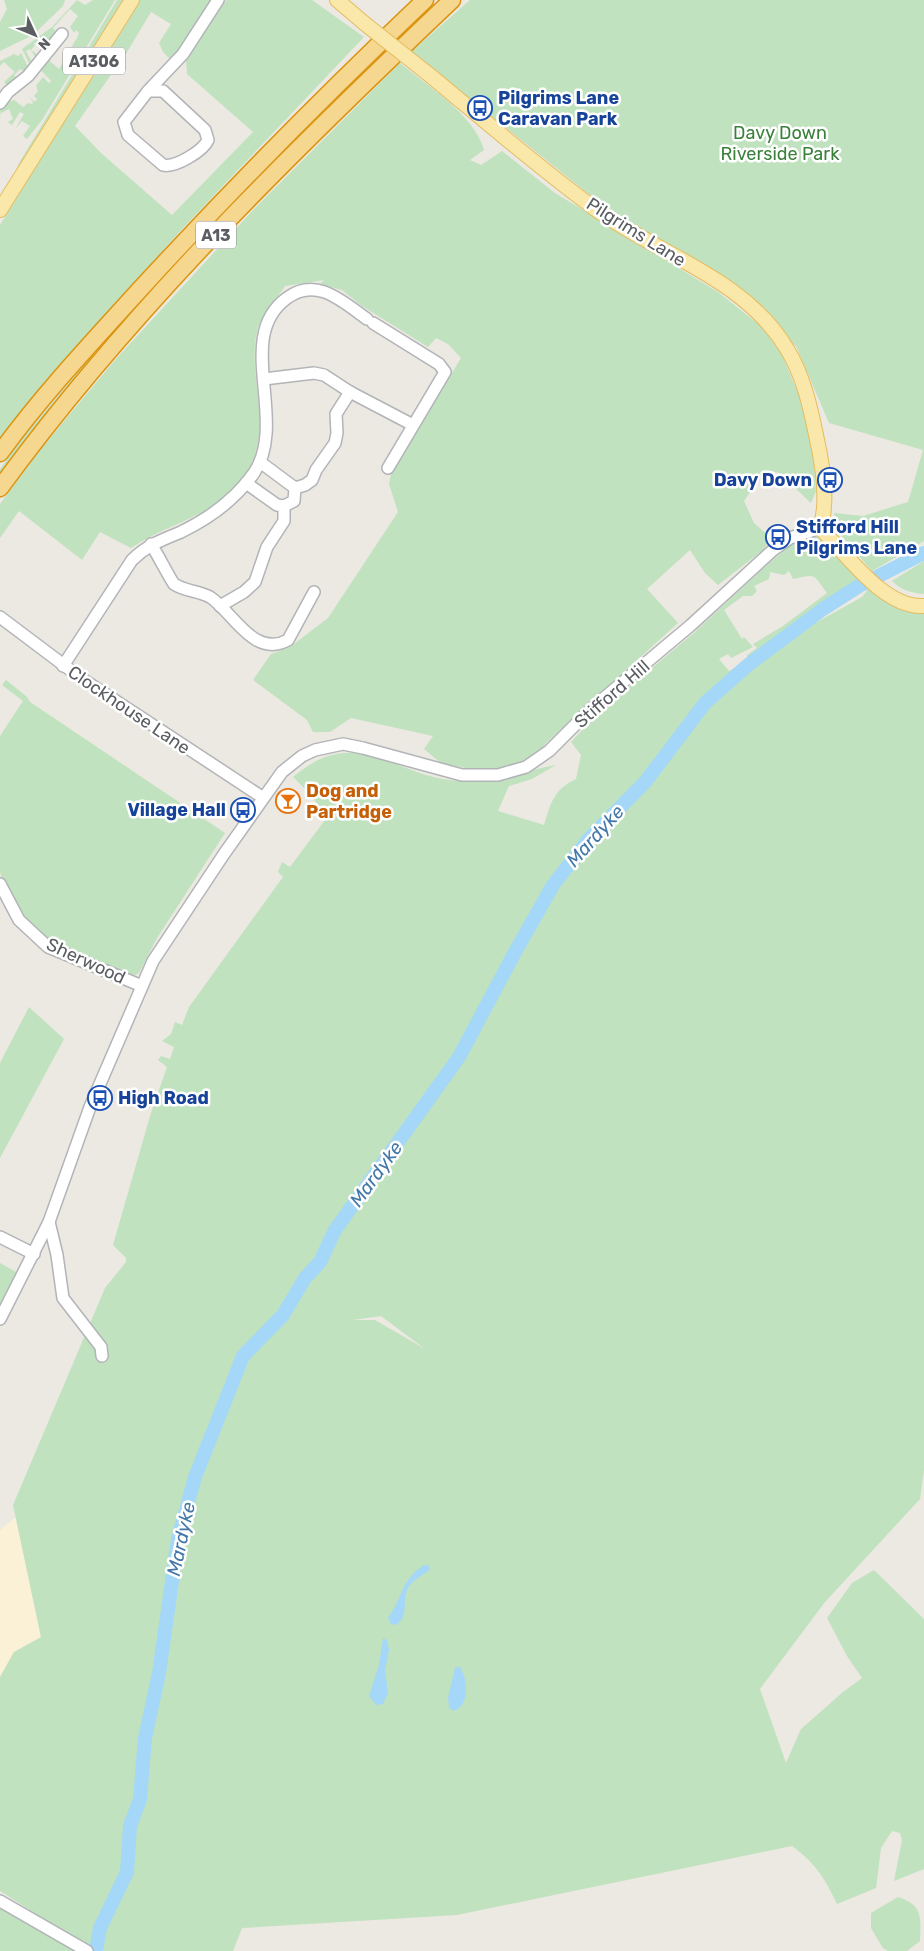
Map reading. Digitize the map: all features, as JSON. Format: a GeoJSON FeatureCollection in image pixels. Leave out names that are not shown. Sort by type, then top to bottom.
{"type":"FeatureCollection","features":[{"type":"Feature","properties":{"kind":"highway","name":"A13"},"geometry":{"type":"LineString","coordinates":[[0,452],[96,338],[177,249],[331,90],[425,0]]}},
{"type":"Feature","properties":{"kind":"highway","name":"A13"},"geometry":{"type":"LineString","coordinates":[[0,488],[73,394],[191,261],[348,100],[452,0]]}},
{"type":"Feature","properties":{"kind":"main road","name":"A1306"},"geometry":{"type":"LineString","coordinates":[[0,210],[132,0]]}},
{"type":"Feature","properties":{"kind":"main road","name":"Pilgrims Lane"},"geometry":{"type":"LineString","coordinates":[[337,0],[594,208],[728,288],[767,322],[778,335],[794,361],[809,401],[819,448],[824,498],[824,518],[820,528]]}},
{"type":"Feature","properties":{"kind":"main road"},"geometry":{"type":"LineString","coordinates":[[820,528],[880,590],[909,605],[924,606]]}},
{"type":"Feature","properties":{"kind":"street"},"geometry":{"type":"LineString","coordinates":[[148,91],[163,91],[205,130],[208,138],[202,148],[169,166],[161,164],[128,134],[124,127],[125,119],[148,91],[183,54],[218,0]]}},
{"type":"Feature","properties":{"kind":"street"},"geometry":{"type":"LineString","coordinates":[[0,103],[8,92],[28,76],[60,42]]}},
{"type":"Feature","properties":{"kind":"street"},"geometry":{"type":"LineString","coordinates":[[163,91],[164,75]]}},
{"type":"Feature","properties":{"kind":"street"},"geometry":{"type":"LineString","coordinates":[[63,666],[132,560],[151,544],[202,521],[217,511],[246,483],[260,462],[268,428],[262,358],[263,340],[267,324],[276,310],[295,292],[306,289],[324,290],[439,364],[445,372],[388,468]]}},
{"type":"Feature","properties":{"kind":"street"},"geometry":{"type":"LineString","coordinates":[[264,379],[314,373],[334,380],[350,392],[413,425]]}},
{"type":"Feature","properties":{"kind":"street"},"geometry":{"type":"LineString","coordinates":[[260,462],[295,488],[305,486],[312,480],[316,470],[335,443],[337,433],[336,414],[350,392]]}},
{"type":"Feature","properties":{"kind":"street"},"geometry":{"type":"LineString","coordinates":[[246,483],[277,505],[284,506],[294,501],[295,488]]}},
{"type":"Feature","properties":{"kind":"street"},"geometry":{"type":"LineString","coordinates":[[220,606],[244,592],[255,582],[268,547],[282,526],[284,506]]}},
{"type":"Feature","properties":{"kind":"street","name":"Stifford Hill"},"geometry":{"type":"LineString","coordinates":[[262,797],[291,764],[302,756],[329,746],[354,745],[462,775],[498,775],[526,767],[549,751],[597,704],[691,625],[773,550],[790,538],[820,528]]}},
{"type":"Feature","properties":{"kind":"street"},"geometry":{"type":"LineString","coordinates":[[151,544],[174,584],[199,592],[220,606],[259,642],[273,645],[288,640],[314,592]]}},
{"type":"Feature","properties":{"kind":"street","name":"Clockhouse Lane"},"geometry":{"type":"LineString","coordinates":[[0,617],[63,666],[262,797]]}},
{"type":"Feature","properties":{"kind":"street"},"geometry":{"type":"LineString","coordinates":[[0,1319],[49,1222],[90,1107],[142,986],[167,937],[262,797]]}},
{"type":"Feature","properties":{"kind":"street","name":"Sherwood"},"geometry":{"type":"LineString","coordinates":[[0,884],[19,920],[48,947],[142,986]]}},
{"type":"Feature","properties":{"kind":"street"},"geometry":{"type":"LineString","coordinates":[[49,1222],[63,1298],[101,1347],[102,1356]]}},
{"type":"Feature","properties":{"kind":"street"},"geometry":{"type":"LineString","coordinates":[[0,1237],[34,1254]]}},
{"type":"Feature","properties":{"kind":"street"},"geometry":{"type":"LineString","coordinates":[[0,1901],[87,1951]]}},
{"type":"Feature","properties":{"kind":"shaded area"},"geometry":{"type":"Polygon","coordinates":[[[16,1517],[41,1638],[14,1652],[0,1677],[0,1530],[16,1517]]]}},
{"type":"Feature","properties":{"kind":"green space"},"geometry":{"type":"Polygon","coordinates":[[[4,0],[65,0],[63,6],[33,35],[0,51],[0,22],[7,9],[4,0]]]}},
{"type":"Feature","properties":{"kind":"green space"},"geometry":{"type":"Polygon","coordinates":[[[77,0],[85,5],[93,0],[115,0],[42,120],[27,139],[23,136],[30,126],[22,121],[15,129],[24,114],[20,112],[12,125],[8,122],[13,119],[9,109],[1,113],[1,118],[0,109],[7,98],[10,101],[14,100],[23,107],[28,103],[32,104],[33,102],[29,97],[35,102],[37,99],[34,96],[38,91],[36,86],[43,77],[49,83],[51,81],[38,67],[46,58],[59,69],[78,36],[79,33],[76,30],[74,33],[70,27],[78,16],[70,9],[53,28],[58,33],[45,46],[39,41],[33,44],[35,45],[31,50],[38,55],[36,58],[30,49],[26,51],[33,64],[31,67],[22,49],[52,27],[77,0]]]}},
{"type":"Feature","properties":{"kind":"green space"},"geometry":{"type":"Polygon","coordinates":[[[117,0],[124,0],[20,168],[18,165],[117,0]]]}},
{"type":"Feature","properties":{"kind":"green space"},"geometry":{"type":"Polygon","coordinates":[[[139,0],[213,0],[171,60],[163,52],[159,43],[171,24],[151,12],[127,52],[75,126],[101,153],[172,215],[253,132],[187,74],[186,59],[226,0],[312,0],[364,37],[183,228],[56,369],[0,439],[0,225],[139,0]]]}},
{"type":"Feature","properties":{"kind":"green space","name":"Davy Down Riverside Park"},"geometry":{"type":"Polygon","coordinates":[[[470,0],[924,0],[924,541],[872,571],[839,533],[834,513],[863,516],[908,502],[923,450],[829,423],[796,346],[600,203],[411,52],[470,0]]]}},
{"type":"Feature","properties":{"kind":"green space"},"geometry":{"type":"Polygon","coordinates":[[[21,53],[29,69],[25,72],[20,69],[14,75],[18,79],[8,86],[4,82],[15,72],[4,62],[0,66],[0,61],[14,54],[18,56],[21,53]]]}},
{"type":"Feature","properties":{"kind":"green space"},"geometry":{"type":"Polygon","coordinates":[[[400,63],[448,102],[470,124],[479,137],[484,150],[470,160],[481,165],[502,151],[555,193],[718,292],[762,327],[782,355],[805,409],[813,454],[816,491],[811,503],[779,473],[771,471],[758,481],[744,501],[754,523],[771,538],[763,550],[718,585],[705,573],[690,550],[647,589],[678,623],[546,743],[536,757],[516,768],[491,773],[441,763],[424,749],[433,736],[351,718],[330,732],[313,732],[307,720],[253,680],[271,654],[290,647],[328,618],[398,512],[389,484],[391,474],[461,358],[448,344],[436,338],[428,347],[362,306],[342,290],[320,284],[324,280],[285,286],[258,326],[255,370],[260,426],[258,445],[251,463],[240,482],[229,494],[202,512],[159,532],[131,548],[100,532],[82,560],[19,511],[0,538],[0,504],[39,451],[115,360],[255,208],[400,63]]]}},
{"type":"Feature","properties":{"kind":"green space"},"geometry":{"type":"Polygon","coordinates":[[[121,326],[0,476],[0,469],[22,439],[84,365],[121,326]]]}},
{"type":"Feature","properties":{"kind":"green space"},"geometry":{"type":"Polygon","coordinates":[[[821,536],[861,583],[747,659],[747,655],[757,648],[753,644],[783,626],[827,593],[816,578],[806,576],[793,579],[789,571],[784,575],[770,572],[769,579],[754,586],[757,591],[752,596],[743,596],[724,610],[742,639],[744,637],[753,647],[731,658],[728,654],[719,659],[729,671],[862,597],[870,587],[901,610],[924,613],[924,1470],[920,1499],[825,1602],[760,1689],[786,1763],[801,1729],[862,1678],[847,1656],[827,1618],[852,1583],[874,1570],[924,1619],[924,1869],[894,1881],[902,1840],[900,1833],[892,1831],[881,1848],[876,1888],[837,1904],[819,1872],[792,1846],[457,1915],[242,1928],[233,1951],[0,1951],[0,1907],[23,1920],[30,1910],[0,1891],[0,1677],[14,1652],[41,1637],[13,1505],[105,1288],[126,1262],[126,1258],[113,1245],[150,1116],[167,1067],[158,1060],[161,1056],[170,1059],[174,1047],[162,1041],[171,1034],[175,1022],[182,1025],[189,1007],[283,877],[278,872],[282,862],[290,867],[325,820],[316,802],[293,777],[317,761],[339,754],[360,754],[380,758],[444,779],[469,781],[501,777],[556,765],[532,779],[509,786],[498,811],[544,825],[554,798],[562,788],[576,779],[581,755],[571,742],[598,713],[695,632],[767,565],[797,540],[821,536]],[[381,1316],[353,1320],[375,1320],[425,1349],[381,1316]]]}},
{"type":"Feature","properties":{"kind":"green space"},"geometry":{"type":"Polygon","coordinates":[[[924,561],[924,594],[906,590],[892,581],[924,561]]]}},
{"type":"Feature","properties":{"kind":"green space"},"geometry":{"type":"Polygon","coordinates":[[[6,680],[27,697],[30,702],[225,833],[157,938],[139,973],[133,976],[63,949],[40,936],[23,919],[2,881],[0,871],[0,736],[23,701],[2,685],[6,680]]]}},
{"type":"Feature","properties":{"kind":"green space"},"geometry":{"type":"Polygon","coordinates":[[[29,1007],[64,1039],[0,1158],[0,1063],[29,1007]]]}},
{"type":"Feature","properties":{"kind":"green space"},"geometry":{"type":"Polygon","coordinates":[[[0,1263],[18,1273],[0,1309],[0,1263]]]}},
{"type":"Feature","properties":{"kind":"green space"},"geometry":{"type":"Polygon","coordinates":[[[898,1897],[912,1904],[919,1913],[920,1941],[907,1951],[888,1951],[883,1948],[871,1928],[871,1913],[898,1897]]]}},
{"type":"Feature","properties":{"kind":"water"},"geometry":{"type":"Polygon","coordinates":[[[424,1565],[429,1566],[430,1569],[410,1585],[406,1593],[403,1617],[396,1625],[391,1624],[388,1618],[406,1584],[410,1577],[424,1565]]]}},
{"type":"Feature","properties":{"kind":"water"},"geometry":{"type":"Polygon","coordinates":[[[383,1638],[387,1640],[389,1650],[385,1670],[388,1693],[383,1704],[376,1705],[369,1696],[379,1665],[383,1638]]]}},
{"type":"Feature","properties":{"kind":"water"},"geometry":{"type":"Polygon","coordinates":[[[459,1666],[466,1684],[466,1691],[463,1703],[454,1711],[449,1708],[448,1697],[455,1668],[459,1666]]]}},
{"type":"Feature","properties":{"kind":"waterway","name":"Mardyke"},"geometry":{"type":"LineString","coordinates":[[96,1951],[100,1928],[127,1872],[130,1826],[140,1799],[145,1738],[159,1673],[178,1539],[195,1477],[243,1356],[283,1315],[305,1278],[320,1262],[335,1230],[459,1057],[553,885],[588,840],[646,781],[705,703],[748,665],[823,609],[859,586],[924,553]]}},
{"type":"Feature","properties":{"kind":"place","name":"Pilgrims Lane Caravan Park"},"geometry":{"type":"Point","coordinates":[480,108]}},
{"type":"Feature","properties":{"kind":"place","name":"Davy Down"},"geometry":{"type":"Point","coordinates":[830,480]}},
{"type":"Feature","properties":{"kind":"place","name":"Stifford Hill Pilgrims Lane"},"geometry":{"type":"Point","coordinates":[778,537]}},
{"type":"Feature","properties":{"kind":"place","name":"Dog and Partridge"},"geometry":{"type":"Point","coordinates":[288,801]}},
{"type":"Feature","properties":{"kind":"place","name":"Village Hall"},"geometry":{"type":"Point","coordinates":[243,810]}},
{"type":"Feature","properties":{"kind":"place","name":"High Road"},"geometry":{"type":"Point","coordinates":[100,1098]}}]}
